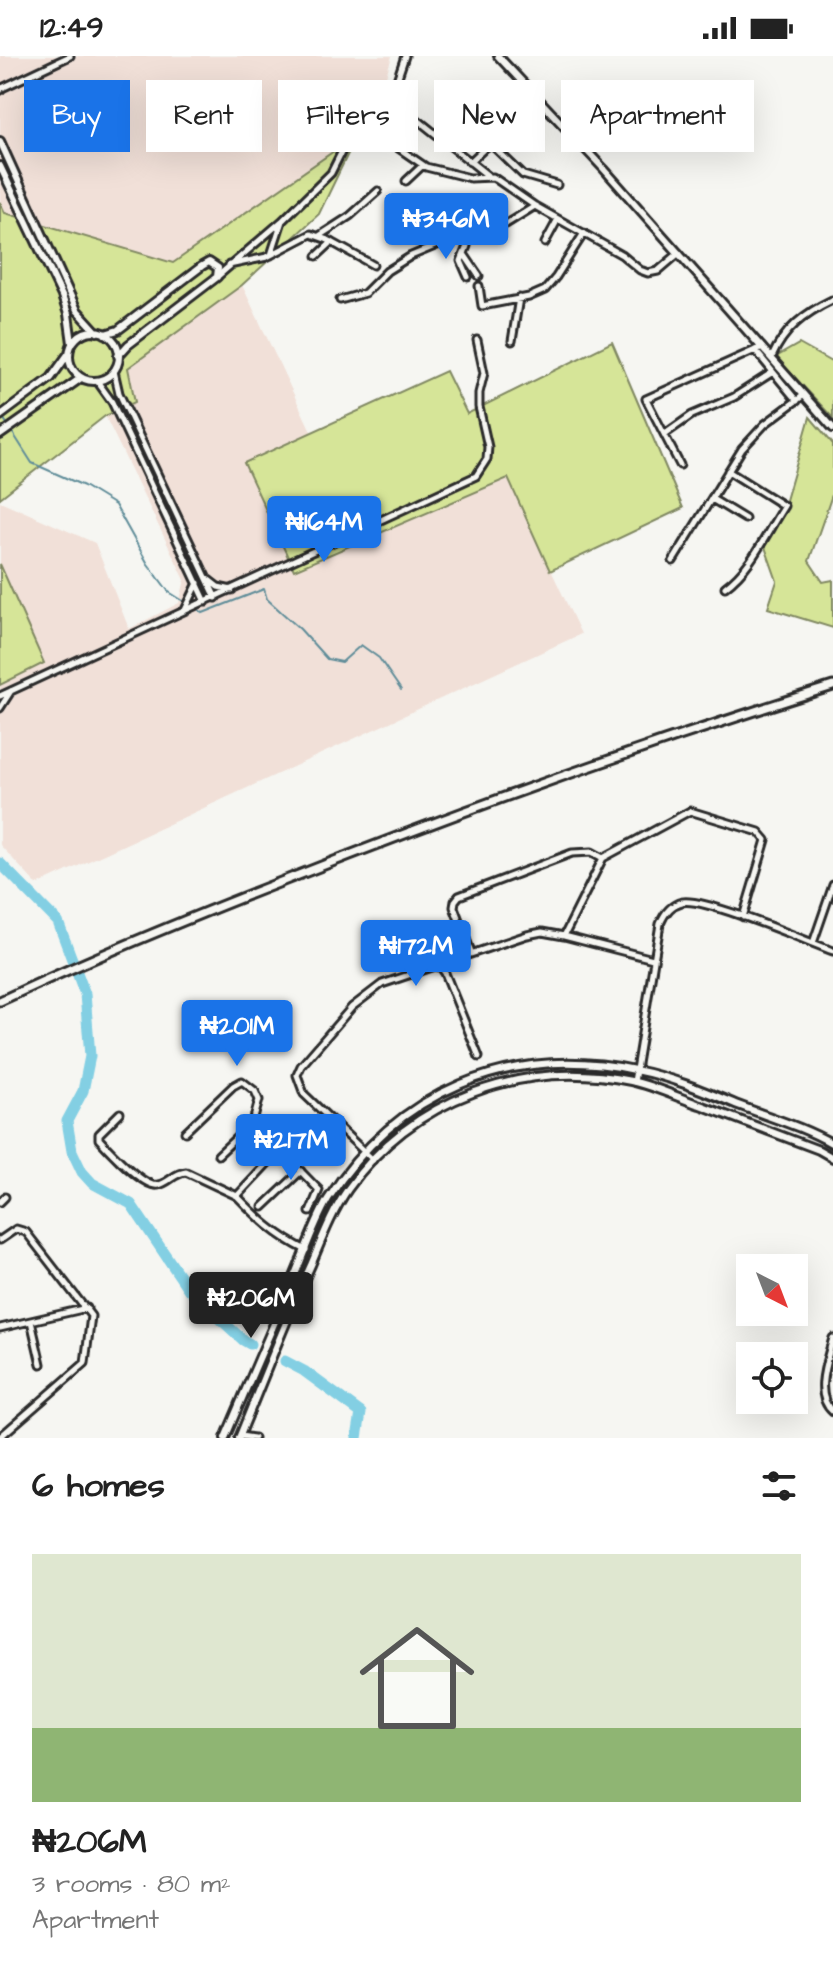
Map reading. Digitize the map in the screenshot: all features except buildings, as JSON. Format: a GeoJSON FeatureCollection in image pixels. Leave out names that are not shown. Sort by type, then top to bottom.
{"type":"FeatureCollection","features":[{"type":"Feature","properties":{"kind":"main road"},"geometry":{"type":"LineString","coordinates":[[0,1001],[92,958],[438,819],[665,738],[833,686]]}},
{"type":"Feature","properties":{"kind":"street"},"geometry":{"type":"LineString","coordinates":[[0,89],[70,56]]}},
{"type":"Feature","properties":{"kind":"street"},"geometry":{"type":"LineString","coordinates":[[397,80],[405,56]]}},
{"type":"Feature","properties":{"kind":"street"},"geometry":{"type":"LineString","coordinates":[[498,56],[604,169],[772,364],[833,428]]}},
{"type":"Feature","properties":{"kind":"street"},"geometry":{"type":"LineString","coordinates":[[418,120],[488,176],[648,273],[658,271],[679,253]]}},
{"type":"Feature","properties":{"kind":"street"},"geometry":{"type":"LineString","coordinates":[[216,598],[119,393],[114,371],[118,356],[282,221],[331,173],[345,145],[366,130],[375,132],[423,165],[470,178],[488,176]]}},
{"type":"Feature","properties":{"kind":"street"},"geometry":{"type":"LineString","coordinates":[[0,141],[77,310],[97,332]]}},
{"type":"Feature","properties":{"kind":"street"},"geometry":{"type":"LineString","coordinates":[[470,162],[487,146],[493,146],[523,175],[557,185]]}},
{"type":"Feature","properties":{"kind":"street"},"geometry":{"type":"LineString","coordinates":[[406,181],[423,165]]}},
{"type":"Feature","properties":{"kind":"street"},"geometry":{"type":"LineString","coordinates":[[0,166],[62,296],[72,343],[69,353],[51,378],[0,416]]}},
{"type":"Feature","properties":{"kind":"street"},"geometry":{"type":"LineString","coordinates":[[319,236],[350,216],[378,191]]}},
{"type":"Feature","properties":{"kind":"street"},"geometry":{"type":"LineString","coordinates":[[340,300],[365,293],[387,271],[411,256],[447,241],[506,224],[535,206]]}},
{"type":"Feature","properties":{"kind":"street"},"geometry":{"type":"LineString","coordinates":[[409,230],[423,216],[438,227],[447,241]]}},
{"type":"Feature","properties":{"kind":"street"},"geometry":{"type":"LineString","coordinates":[[545,243],[558,219]]}},
{"type":"Feature","properties":{"kind":"street"},"geometry":{"type":"LineString","coordinates":[[271,255],[282,221]]}},
{"type":"Feature","properties":{"kind":"street"},"geometry":{"type":"LineString","coordinates":[[479,286],[482,306],[539,294],[551,283],[584,233]]}},
{"type":"Feature","properties":{"kind":"street"},"geometry":{"type":"LineString","coordinates":[[229,265],[271,255],[311,234],[373,265]]}},
{"type":"Feature","properties":{"kind":"street"},"geometry":{"type":"LineString","coordinates":[[464,236],[467,246],[461,261],[468,277]]}},
{"type":"Feature","properties":{"kind":"street"},"geometry":{"type":"LineString","coordinates":[[317,256],[332,242]]}},
{"type":"Feature","properties":{"kind":"street"},"geometry":{"type":"LineString","coordinates":[[464,254],[479,276]]}},
{"type":"Feature","properties":{"kind":"street"},"geometry":{"type":"LineString","coordinates":[[105,334],[118,330],[209,262],[218,268],[217,277]]}},
{"type":"Feature","properties":{"kind":"street"},"geometry":{"type":"LineString","coordinates":[[512,341],[519,298]]}},
{"type":"Feature","properties":{"kind":"street"},"geometry":{"type":"LineString","coordinates":[[665,434],[692,415],[734,397],[772,364],[784,334],[808,312],[832,300]]}},
{"type":"Feature","properties":{"kind":"street"},"geometry":{"type":"LineString","coordinates":[[72,343],[85,333],[105,334],[115,343],[118,356]]}},
{"type":"Feature","properties":{"kind":"street"},"geometry":{"type":"LineString","coordinates":[[0,696],[476,476],[487,459],[488,447],[479,407],[484,373],[477,340]]}},
{"type":"Feature","properties":{"kind":"street"},"geometry":{"type":"LineString","coordinates":[[680,465],[646,399],[758,348]]}},
{"type":"Feature","properties":{"kind":"street"},"geometry":{"type":"LineString","coordinates":[[69,353],[71,368],[81,378],[97,381],[114,371]]}},
{"type":"Feature","properties":{"kind":"street"},"geometry":{"type":"LineString","coordinates":[[772,364],[797,401]]}},
{"type":"Feature","properties":{"kind":"street"},"geometry":{"type":"LineString","coordinates":[[0,435],[81,378]]}},
{"type":"Feature","properties":{"kind":"street"},"geometry":{"type":"LineString","coordinates":[[97,381],[112,402],[206,602]]}},
{"type":"Feature","properties":{"kind":"street"},"geometry":{"type":"LineString","coordinates":[[673,561],[742,449],[765,424],[804,395]]}},
{"type":"Feature","properties":{"kind":"street"},"geometry":{"type":"LineString","coordinates":[[725,587],[747,567],[784,506],[728,471]]}},
{"type":"Feature","properties":{"kind":"street"},"geometry":{"type":"LineString","coordinates":[[712,499],[745,519]]}},
{"type":"Feature","properties":{"kind":"street"},"geometry":{"type":"LineString","coordinates":[[207,578],[218,587],[233,590]]}},
{"type":"Feature","properties":{"kind":"street"},"geometry":{"type":"LineString","coordinates":[[182,612],[198,582]]}},
{"type":"Feature","properties":{"kind":"street"},"geometry":{"type":"LineString","coordinates":[[0,708],[11,690]]}},
{"type":"Feature","properties":{"kind":"street"},"geometry":{"type":"LineString","coordinates":[[564,936],[603,858],[690,811],[759,832],[766,840],[743,917]]}},
{"type":"Feature","properties":{"kind":"street"},"geometry":{"type":"LineString","coordinates":[[471,952],[454,907],[459,896],[572,853],[592,852],[603,858]]}},
{"type":"Feature","properties":{"kind":"street"},"geometry":{"type":"LineString","coordinates":[[813,943],[833,885]]}},
{"type":"Feature","properties":{"kind":"street"},"geometry":{"type":"LineString","coordinates":[[634,1082],[660,924],[664,914],[673,906],[695,902],[833,951]]}},
{"type":"Feature","properties":{"kind":"street"},"geometry":{"type":"LineString","coordinates":[[373,1160],[304,1094],[297,1075],[301,1066],[365,995],[382,984],[471,952],[542,932],[653,959]]}},
{"type":"Feature","properties":{"kind":"street"},"geometry":{"type":"LineString","coordinates":[[439,965],[479,1057]]}},
{"type":"Feature","properties":{"kind":"street"},"geometry":{"type":"LineString","coordinates":[[225,1438],[326,1203],[364,1152],[415,1108],[457,1085],[523,1065],[562,1062],[602,1064],[675,1080],[833,1144]]}},
{"type":"Feature","properties":{"kind":"street"},"geometry":{"type":"LineString","coordinates":[[254,1438],[239,1437],[335,1210],[348,1189],[398,1135],[462,1096],[523,1078],[561,1075],[634,1082],[819,1150],[833,1158]]}},
{"type":"Feature","properties":{"kind":"street"},"geometry":{"type":"LineString","coordinates":[[185,1132],[242,1081],[255,1091],[259,1100],[253,1122],[218,1155]]}},
{"type":"Feature","properties":{"kind":"street"},"geometry":{"type":"LineString","coordinates":[[120,1113],[99,1134],[99,1139],[124,1165],[148,1183],[158,1185],[178,1173],[186,1172],[237,1196],[270,1229],[306,1250]]}},
{"type":"Feature","properties":{"kind":"street"},"geometry":{"type":"LineString","coordinates":[[253,1122],[319,1190],[310,1212]]}},
{"type":"Feature","properties":{"kind":"street"},"geometry":{"type":"LineString","coordinates":[[237,1196],[280,1150]]}},
{"type":"Feature","properties":{"kind":"street"},"geometry":{"type":"LineString","coordinates":[[263,1207],[301,1171]]}},
{"type":"Feature","properties":{"kind":"street"},"geometry":{"type":"LineString","coordinates":[[0,1240],[16,1229],[26,1232],[91,1316],[85,1363],[0,1437]]}},
{"type":"Feature","properties":{"kind":"street"},"geometry":{"type":"LineString","coordinates":[[0,1328],[87,1308]]}},
{"type":"Feature","properties":{"kind":"street"},"geometry":{"type":"LineString","coordinates":[[31,1321],[41,1364]]}},
{"type":"Feature","properties":{"kind":"street"},"geometry":{"type":"LineString","coordinates":[[833,1338],[822,1392],[824,1401],[833,1412]]}},
{"type":"Feature","properties":{"kind":"shaded area"},"geometry":{"type":"Polygon","coordinates":[[[0,56],[392,56],[385,80],[278,80],[278,152],[333,152],[173,264],[5,213],[0,202],[0,56]]]}},
{"type":"Feature","properties":{"kind":"shaded area"},"geometry":{"type":"Polygon","coordinates":[[[242,285],[312,433],[244,463],[294,570],[508,478],[581,634],[37,885],[0,845],[0,685],[44,662],[0,564],[0,501],[95,543],[129,629],[179,603],[185,580],[105,416],[135,402],[128,368],[242,285]]]}},
{"type":"Feature","properties":{"kind":"green space"},"geometry":{"type":"Polygon","coordinates":[[[333,152],[349,152],[319,214],[242,285],[128,368],[135,402],[105,416],[0,498],[0,202],[5,213],[173,263],[333,152]]]}},
{"type":"Feature","properties":{"kind":"green space"},"geometry":{"type":"Polygon","coordinates":[[[612,342],[683,508],[550,571],[508,478],[294,570],[244,463],[446,371],[467,414],[612,342]]]}},
{"type":"Feature","properties":{"kind":"green space"},"geometry":{"type":"Polygon","coordinates":[[[799,344],[833,363],[833,418],[776,357],[799,344]]]}},
{"type":"Feature","properties":{"kind":"green space"},"geometry":{"type":"Polygon","coordinates":[[[810,417],[833,444],[833,492],[809,561],[823,582],[833,580],[833,628],[768,608],[777,581],[764,544],[784,507],[810,417]]]}},
{"type":"Feature","properties":{"kind":"green space"},"geometry":{"type":"Polygon","coordinates":[[[0,564],[44,663],[0,685],[0,564]]]}},
{"type":"Feature","properties":{"kind":"waterway"},"geometry":{"type":"LineString","coordinates":[[2,416],[32,463],[84,486],[115,505],[148,564],[169,592],[188,604]]}},
{"type":"Feature","properties":{"kind":"waterway"},"geometry":{"type":"LineString","coordinates":[[199,610],[203,613],[264,589],[267,599],[327,659],[342,662],[361,645],[379,658],[401,690]]}},
{"type":"Feature","properties":{"kind":"waterway"},"geometry":{"type":"LineString","coordinates":[[0,863],[58,922],[85,994],[90,1056],[83,1091],[67,1121],[72,1151],[82,1172],[92,1183],[131,1204],[189,1290],[250,1344]]}},
{"type":"Feature","properties":{"kind":"waterway"},"geometry":{"type":"LineString","coordinates":[[285,1361],[304,1371],[361,1413],[357,1438]]}}]}
